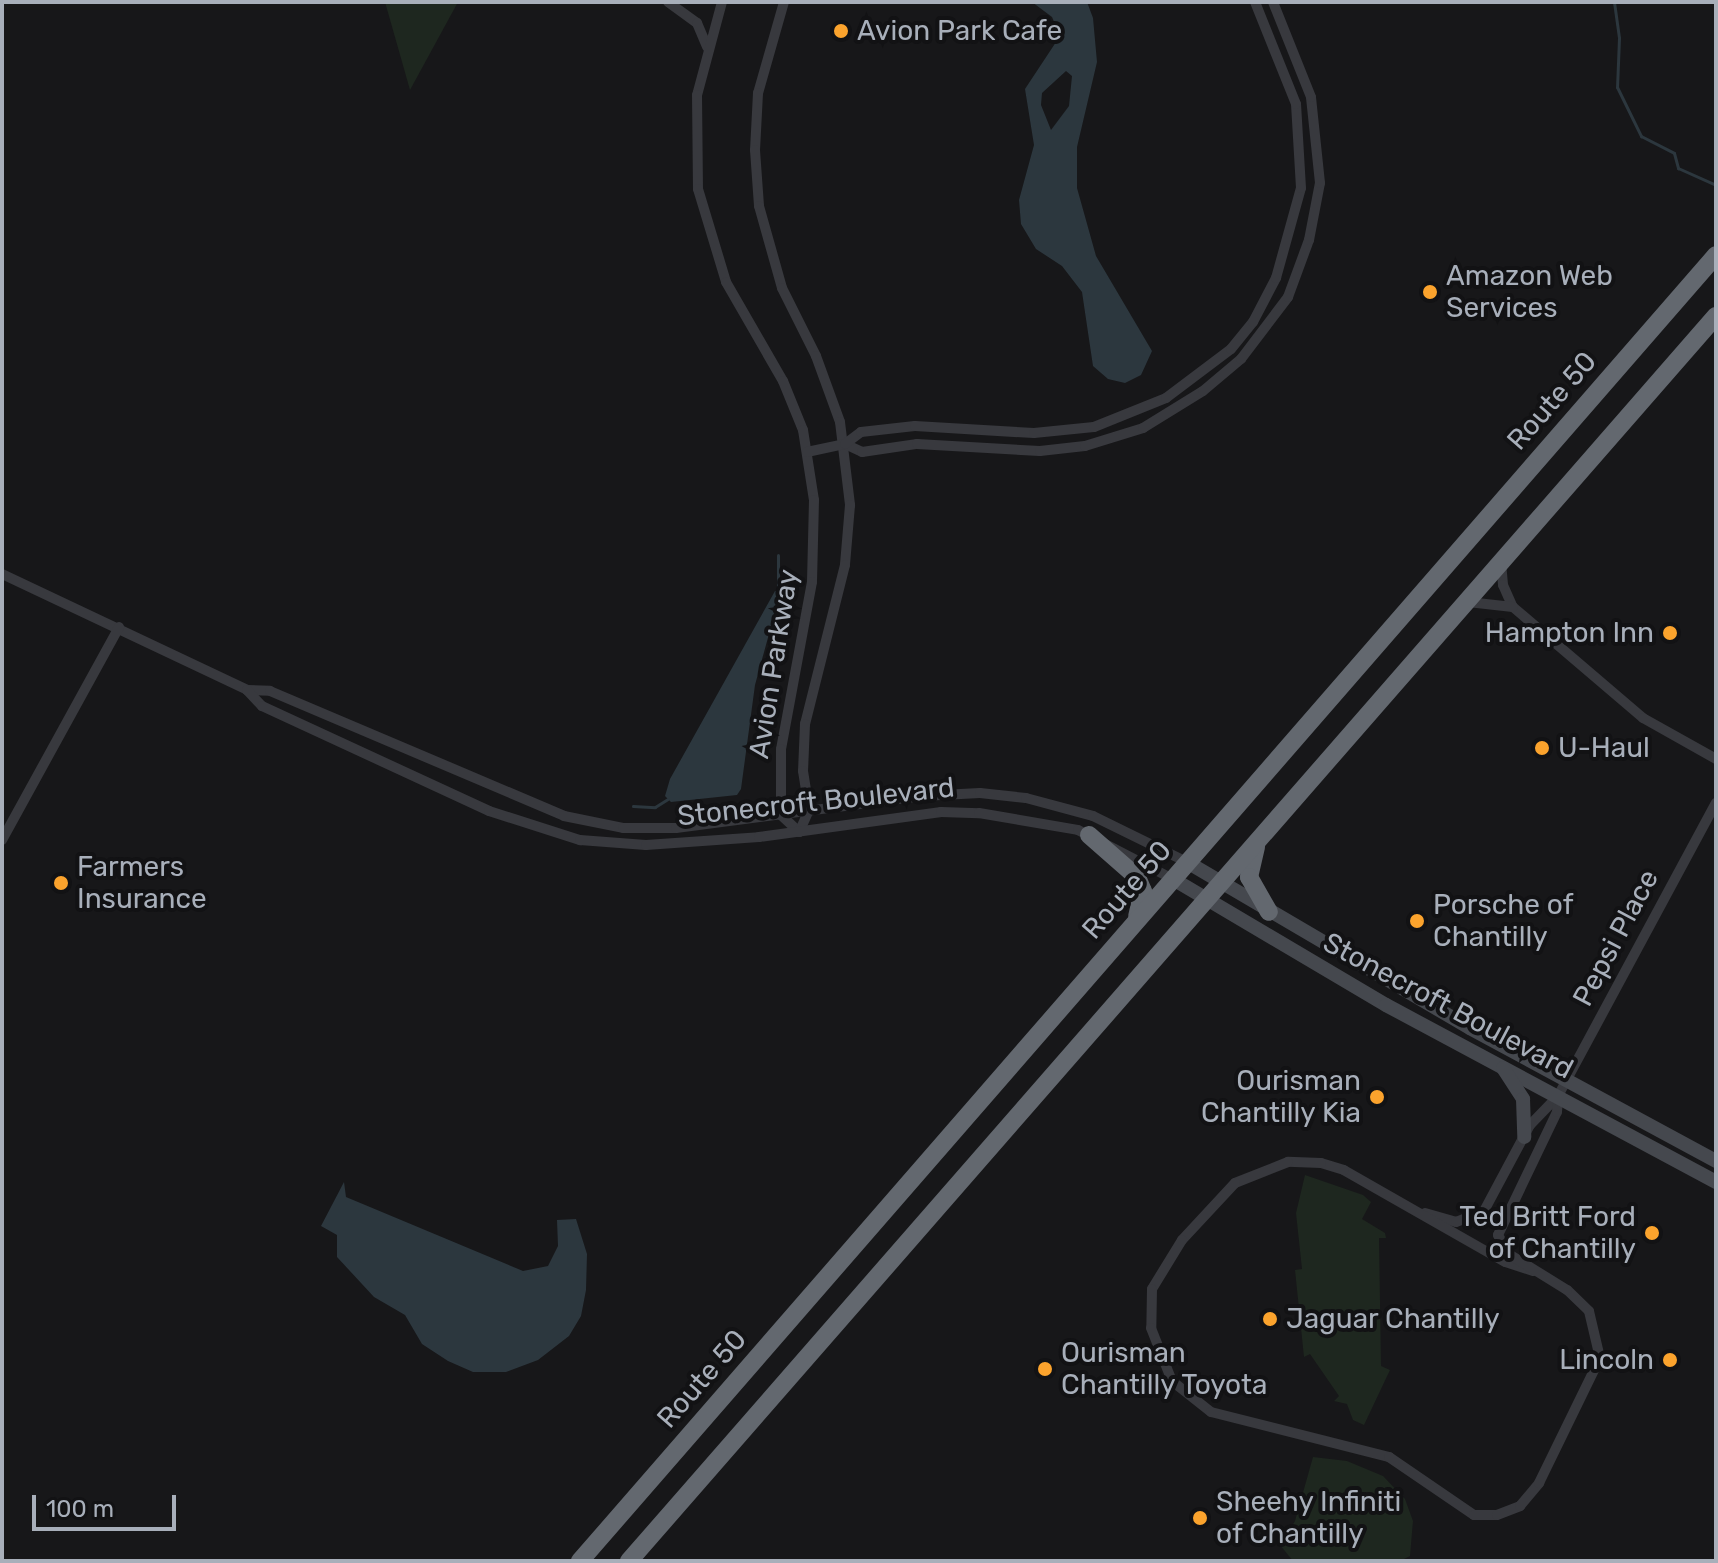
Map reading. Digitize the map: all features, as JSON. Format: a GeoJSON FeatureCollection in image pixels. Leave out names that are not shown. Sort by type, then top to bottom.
{"type":"FeatureCollection","features":[{"type":"Feature","properties":{"kind":"highway","name":"Route 50"},"geometry":{"type":"LineString","coordinates":[[580,1561],[1716,255]]}},
{"type":"Feature","properties":{"kind":"highway"},"geometry":{"type":"LineString","coordinates":[[629,1561],[1716,316]]}},
{"type":"Feature","properties":{"kind":"highway"},"geometry":{"type":"LineString","coordinates":[[1089,835],[1137,877],[1143,891],[1134,924]]}},
{"type":"Feature","properties":{"kind":"highway"},"geometry":{"type":"LineString","coordinates":[[1258,841],[1249,877],[1269,912]]}},
{"type":"Feature","properties":{"kind":"main road","name":"Stonecroft Boulevard"},"geometry":{"type":"LineString","coordinates":[[1187,862],[1269,912],[1716,1161]]}},
{"type":"Feature","properties":{"kind":"main road","name":"Stonecroft Boulevard"},"geometry":{"type":"LineString","coordinates":[[1173,879],[1204,901],[1716,1182]]}},
{"type":"Feature","properties":{"kind":"main road"},"geometry":{"type":"LineString","coordinates":[[1500,1065],[1523,1099],[1524,1137]]}},
{"type":"Feature","properties":{"kind":"street"},"geometry":{"type":"LineString","coordinates":[[668,2],[697,23],[707,47]]}},
{"type":"Feature","properties":{"kind":"street","name":"Avion Parkway"},"geometry":{"type":"LineString","coordinates":[[722,2],[707,47],[694,142],[703,218],[734,299],[783,381],[807,452],[815,547],[786,708],[781,815]]}},
{"type":"Feature","properties":{"kind":"street","name":"Avion Parkway"},"geometry":{"type":"LineString","coordinates":[[784,2],[758,93],[759,206],[773,261],[830,390],[845,444],[849,535],[805,724],[803,771],[809,810]]}},
{"type":"Feature","properties":{"kind":"street"},"geometry":{"type":"LineString","coordinates":[[807,452],[845,444],[861,432],[915,426],[1034,433],[1094,427],[1166,398],[1231,349],[1253,322],[1276,278],[1301,188],[1296,104],[1255,2]]}},
{"type":"Feature","properties":{"kind":"street"},"geometry":{"type":"LineString","coordinates":[[845,444],[862,452],[917,444],[1040,451],[1085,446],[1143,428],[1203,391],[1241,359],[1288,297],[1306,251],[1320,183],[1311,97],[1273,2]]}},
{"type":"Feature","properties":{"kind":"street"},"geometry":{"type":"LineString","coordinates":[[1501,561],[1503,585],[1513,607],[1643,718],[1716,759]]}},
{"type":"Feature","properties":{"kind":"street","name":"Stonecroft Boulevard"},"geometry":{"type":"LineString","coordinates":[[2,574],[247,690],[262,706],[489,811],[580,840],[646,845],[799,832],[941,812],[1018,817],[1089,835],[1173,879]]}},
{"type":"Feature","properties":{"kind":"street"},"geometry":{"type":"LineString","coordinates":[[1465,603],[1513,607]]}},
{"type":"Feature","properties":{"kind":"street"},"geometry":{"type":"LineString","coordinates":[[2,840],[119,627]]}},
{"type":"Feature","properties":{"kind":"street","name":"Stonecroft Boulevard"},"geometry":{"type":"LineString","coordinates":[[247,690],[270,691],[564,816],[646,828],[781,815],[949,793],[1026,798],[1093,816],[1187,862]]}},
{"type":"Feature","properties":{"kind":"street","name":"Pepsi Place"},"geometry":{"type":"LineString","coordinates":[[1558,1096],[1716,803]]}},
{"type":"Feature","properties":{"kind":"street"},"geometry":{"type":"LineString","coordinates":[[781,815],[799,832],[809,810]]}},
{"type":"Feature","properties":{"kind":"street"},"geometry":{"type":"LineString","coordinates":[[1558,1096],[1557,1112],[1498,1228],[1509,1254],[1567,1290],[1589,1311],[1598,1334],[1600,1358],[1539,1483],[1508,1512],[1487,1516],[1464,1511],[1389,1457],[1224,1417],[1195,1404],[1172,1381],[1154,1345],[1152,1289],[1182,1240],[1235,1183],[1267,1166],[1321,1163],[1424,1213],[1456,1222],[1484,1211],[1524,1137],[1558,1096]]}},
{"type":"Feature","properties":{"kind":"street"},"geometry":{"type":"LineString","coordinates":[[1424,1213],[1433,1223],[1505,1262],[1533,1271]]}},
{"type":"Feature","properties":{"kind":"shaded area"},"geometry":{"type":"Polygon","coordinates":[[[385,2],[458,2],[410,90],[385,2]]]}},
{"type":"Feature","properties":{"kind":"shaded area"},"geometry":{"type":"Polygon","coordinates":[[[1032,2],[1087,2],[1093,18],[1097,62],[1077,147],[1077,188],[1096,256],[1152,351],[1141,375],[1125,383],[1108,379],[1093,366],[1082,292],[1062,266],[1036,249],[1021,224],[1019,200],[1034,145],[1025,89],[1060,36],[1052,17],[1032,2]],[[1066,71],[1042,93],[1041,105],[1051,130],[1069,106],[1072,76],[1066,71]]]}},
{"type":"Feature","properties":{"kind":"shaded area"},"geometry":{"type":"Polygon","coordinates":[[[781,590],[755,685],[741,789],[737,795],[671,802],[665,796],[670,779],[775,591],[781,590]]]}},
{"type":"Feature","properties":{"kind":"shaded area"},"geometry":{"type":"Polygon","coordinates":[[[1305,1175],[1363,1195],[1371,1202],[1362,1219],[1385,1233],[1386,1238],[1379,1238],[1381,1366],[1390,1370],[1364,1425],[1353,1420],[1347,1404],[1334,1401],[1339,1396],[1310,1354],[1304,1357],[1295,1270],[1302,1269],[1296,1213],[1305,1175]]]}},
{"type":"Feature","properties":{"kind":"shaded area"},"geometry":{"type":"Polygon","coordinates":[[[344,1182],[346,1197],[523,1271],[548,1266],[558,1246],[557,1220],[576,1219],[587,1254],[586,1290],[581,1316],[569,1336],[538,1360],[506,1372],[473,1372],[422,1344],[405,1315],[374,1297],[337,1257],[337,1235],[321,1226],[344,1182]]]}},
{"type":"Feature","properties":{"kind":"shaded area"},"geometry":{"type":"Polygon","coordinates":[[[1313,1457],[1347,1461],[1383,1476],[1405,1499],[1413,1521],[1410,1556],[1400,1561],[1293,1561],[1280,1545],[1295,1521],[1313,1457]]]}},
{"type":"Feature","properties":{"kind":"waterway"},"geometry":{"type":"LineString","coordinates":[[1614,2],[1619,38],[1617,87],[1641,136],[1674,153],[1678,168],[1716,185]]}},
{"type":"Feature","properties":{"kind":"waterway"},"geometry":{"type":"LineString","coordinates":[[778,555],[778,591]]}},
{"type":"Feature","properties":{"kind":"waterway"},"geometry":{"type":"LineString","coordinates":[[633,806],[655,807],[668,799]]}},
{"type":"Feature","properties":{"kind":"place","name":"Avion Park Cafe"},"geometry":{"type":"Point","coordinates":[841,31]}},
{"type":"Feature","properties":{"kind":"place","name":"Amazon Web Services"},"geometry":{"type":"Point","coordinates":[1430,292]}},
{"type":"Feature","properties":{"kind":"place","name":"Hampton Inn"},"geometry":{"type":"Point","coordinates":[1670,633]}},
{"type":"Feature","properties":{"kind":"place","name":"U-Haul"},"geometry":{"type":"Point","coordinates":[1542,748]}},
{"type":"Feature","properties":{"kind":"place","name":"Farmers Insurance"},"geometry":{"type":"Point","coordinates":[61,883]}},
{"type":"Feature","properties":{"kind":"place","name":"Porsche of Chantilly"},"geometry":{"type":"Point","coordinates":[1417,921]}},
{"type":"Feature","properties":{"kind":"place","name":"Ourisman Chantilly Kia"},"geometry":{"type":"Point","coordinates":[1377,1097]}},
{"type":"Feature","properties":{"kind":"place","name":"Ted Britt Ford of Chantilly"},"geometry":{"type":"Point","coordinates":[1652,1233]}},
{"type":"Feature","properties":{"kind":"place","name":"Jaguar Chantilly"},"geometry":{"type":"Point","coordinates":[1270,1319]}},
{"type":"Feature","properties":{"kind":"place","name":"Lincoln"},"geometry":{"type":"Point","coordinates":[1670,1360]}},
{"type":"Feature","properties":{"kind":"place","name":"Ourisman Chantilly Toyota"},"geometry":{"type":"Point","coordinates":[1045,1369]}},
{"type":"Feature","properties":{"kind":"place","name":"Sheehy Infiniti of Chantilly"},"geometry":{"type":"Point","coordinates":[1200,1518]}}]}
